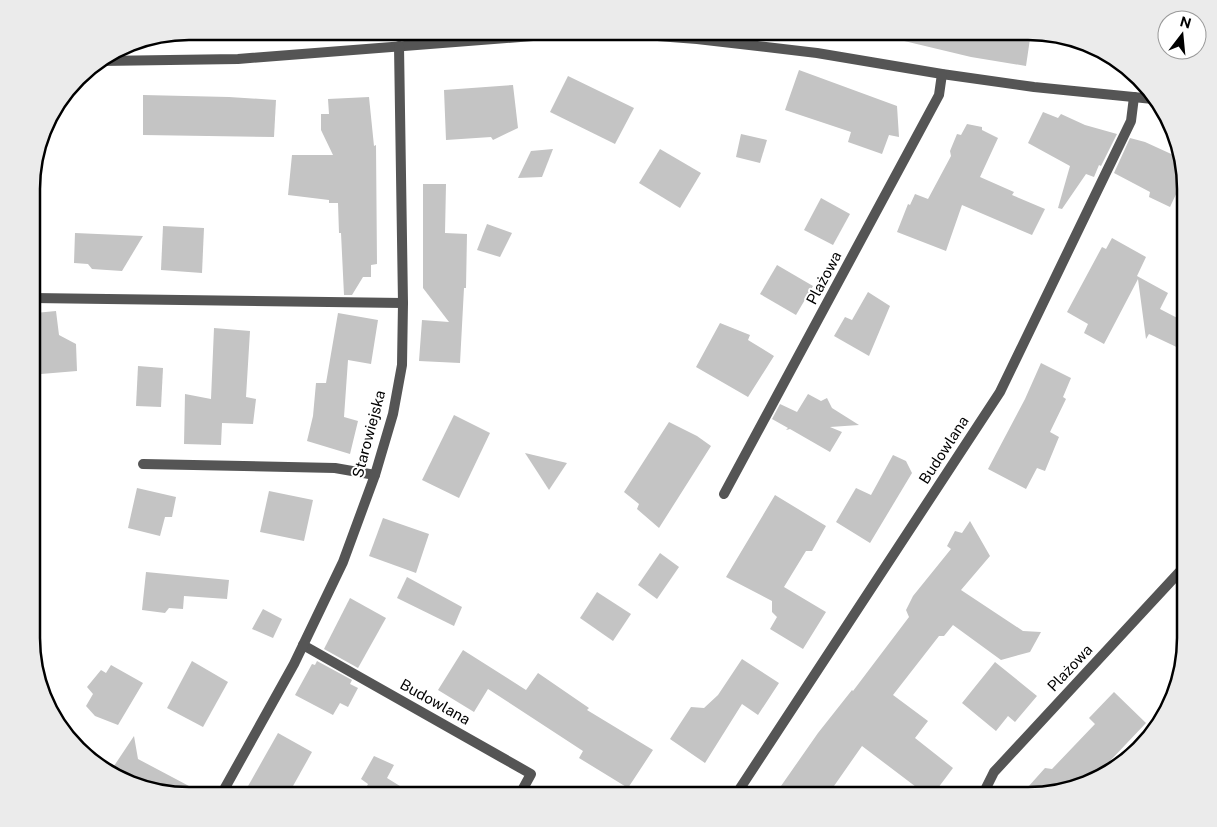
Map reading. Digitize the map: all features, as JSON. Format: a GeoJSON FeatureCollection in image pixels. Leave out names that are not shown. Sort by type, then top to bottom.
{"type":"FeatureCollection","features":[{"type":"Feature","properties":{"kind":"street"},"geometry":{"type":"LineString","coordinates":[[114,61],[238,59],[478,40]]}},
{"type":"Feature","properties":{"kind":"street"},"geometry":{"type":"LineString","coordinates":[[706,40],[817,53],[1034,87],[1146,98]]}},
{"type":"Feature","properties":{"kind":"street","name":"Starowiejska"},"geometry":{"type":"LineString","coordinates":[[226,787],[303,645],[344,562],[375,475],[393,414],[402,365],[403,304],[399,46]]}},
{"type":"Feature","properties":{"kind":"street","name":"Plażowa"},"geometry":{"type":"LineString","coordinates":[[724,494],[939,95],[942,74]]}},
{"type":"Feature","properties":{"kind":"street","name":"Budowlana"},"geometry":{"type":"LineString","coordinates":[[741,787],[1000,392],[1131,121],[1134,97]]}},
{"type":"Feature","properties":{"kind":"street"},"geometry":{"type":"LineString","coordinates":[[40,298],[403,304]]}},
{"type":"Feature","properties":{"kind":"street"},"geometry":{"type":"LineString","coordinates":[[144,464],[335,468],[375,475]]}},
{"type":"Feature","properties":{"kind":"street","name":"Plażowa"},"geometry":{"type":"LineString","coordinates":[[986,787],[994,772],[1177,575]]}},
{"type":"Feature","properties":{"kind":"street","name":"Budowlana"},"geometry":{"type":"LineString","coordinates":[[303,645],[531,774],[524,787]]}},
{"type":"Feature","properties":{"kind":"building"},"geometry":{"type":"Polygon","coordinates":[[[900,40],[1030,40],[1026,66],[971,57],[900,40]]]}},
{"type":"Feature","properties":{"kind":"building"},"geometry":{"type":"Polygon","coordinates":[[[799,70],[897,106],[899,137],[889,135],[882,154],[848,142],[851,132],[785,110],[799,70]]]}},
{"type":"Feature","properties":{"kind":"building"},"geometry":{"type":"Polygon","coordinates":[[[568,76],[634,108],[615,144],[550,112],[568,76]]]}},
{"type":"Feature","properties":{"kind":"building"},"geometry":{"type":"Polygon","coordinates":[[[513,85],[518,128],[493,140],[491,137],[446,140],[444,90],[513,85]]]}},
{"type":"Feature","properties":{"kind":"building"},"geometry":{"type":"Polygon","coordinates":[[[143,95],[276,100],[274,137],[143,135],[143,95]]]}},
{"type":"Feature","properties":{"kind":"building"},"geometry":{"type":"Polygon","coordinates":[[[369,97],[374,146],[376,145],[377,264],[371,265],[371,277],[363,277],[352,295],[344,295],[338,203],[329,203],[329,200],[288,195],[292,155],[333,155],[321,130],[321,114],[329,114],[328,99],[369,97]]]}},
{"type":"Feature","properties":{"kind":"building"},"geometry":{"type":"Polygon","coordinates":[[[1043,112],[1058,118],[1061,114],[1085,125],[1117,134],[1094,177],[1086,174],[1062,209],[1058,208],[1070,166],[1028,143],[1043,112]]]}},
{"type":"Feature","properties":{"kind":"building"},"geometry":{"type":"Polygon","coordinates":[[[967,124],[982,127],[982,130],[998,138],[980,177],[1014,192],[1012,195],[1045,209],[1032,235],[962,205],[946,251],[897,232],[908,204],[910,205],[915,194],[928,199],[951,156],[950,151],[957,134],[961,135],[967,124]]]}},
{"type":"Feature","properties":{"kind":"building"},"geometry":{"type":"Polygon","coordinates":[[[741,134],[767,140],[760,163],[736,157],[741,134]]]}},
{"type":"Feature","properties":{"kind":"building"},"geometry":{"type":"Polygon","coordinates":[[[1130,138],[1145,142],[1173,155],[1177,192],[1170,207],[1149,197],[1150,192],[1114,173],[1130,138]]]}},
{"type":"Feature","properties":{"kind":"building"},"geometry":{"type":"Polygon","coordinates":[[[553,149],[542,177],[518,178],[531,151],[553,149]]]}},
{"type":"Feature","properties":{"kind":"building"},"geometry":{"type":"Polygon","coordinates":[[[660,149],[701,173],[680,208],[639,183],[660,149]]]}},
{"type":"Feature","properties":{"kind":"building"},"geometry":{"type":"Polygon","coordinates":[[[423,184],[446,184],[445,233],[467,234],[466,288],[464,288],[460,363],[419,361],[422,320],[449,322],[423,288],[423,184]]]}},
{"type":"Feature","properties":{"kind":"building"},"geometry":{"type":"Polygon","coordinates":[[[821,198],[850,214],[833,245],[804,230],[821,198]]]}},
{"type":"Feature","properties":{"kind":"building"},"geometry":{"type":"Polygon","coordinates":[[[487,224],[512,233],[500,257],[477,250],[487,224]]]}},
{"type":"Feature","properties":{"kind":"building"},"geometry":{"type":"Polygon","coordinates":[[[163,226],[204,228],[202,273],[161,270],[163,226]]]}},
{"type":"Feature","properties":{"kind":"building"},"geometry":{"type":"Polygon","coordinates":[[[75,233],[143,236],[122,271],[92,269],[88,264],[74,263],[75,233]]]}},
{"type":"Feature","properties":{"kind":"building"},"geometry":{"type":"Polygon","coordinates":[[[1112,238],[1146,257],[1137,276],[1168,293],[1160,309],[1177,318],[1177,347],[1149,334],[1146,339],[1138,279],[1104,344],[1084,333],[1088,324],[1067,312],[1102,247],[1106,249],[1112,238]]]}},
{"type":"Feature","properties":{"kind":"building"},"geometry":{"type":"Polygon","coordinates":[[[777,265],[813,286],[796,315],[760,294],[777,265]]]}},
{"type":"Feature","properties":{"kind":"building"},"geometry":{"type":"Polygon","coordinates":[[[868,292],[890,306],[869,356],[834,336],[845,317],[852,320],[868,292]]]}},
{"type":"Feature","properties":{"kind":"building"},"geometry":{"type":"Polygon","coordinates":[[[56,311],[59,335],[76,344],[77,371],[41,374],[40,313],[56,311]]]}},
{"type":"Feature","properties":{"kind":"building"},"geometry":{"type":"Polygon","coordinates":[[[338,313],[378,320],[371,364],[348,360],[344,417],[358,421],[350,454],[307,441],[313,416],[316,383],[326,383],[338,313]]]}},
{"type":"Feature","properties":{"kind":"building"},"geometry":{"type":"Polygon","coordinates":[[[720,323],[750,335],[748,340],[774,356],[748,397],[696,367],[720,323]]]}},
{"type":"Feature","properties":{"kind":"building"},"geometry":{"type":"Polygon","coordinates":[[[214,328],[250,331],[246,397],[256,399],[253,424],[222,423],[221,445],[184,444],[185,394],[211,399],[214,328]]]}},
{"type":"Feature","properties":{"kind":"building"},"geometry":{"type":"Polygon","coordinates":[[[1041,363],[1071,378],[1063,397],[1066,399],[1050,432],[1059,437],[1045,471],[1037,468],[1026,489],[988,469],[1025,399],[1041,363]]]}},
{"type":"Feature","properties":{"kind":"building"},"geometry":{"type":"Polygon","coordinates":[[[138,366],[163,368],[161,407],[136,406],[138,366]]]}},
{"type":"Feature","properties":{"kind":"building"},"geometry":{"type":"Polygon","coordinates":[[[808,394],[821,401],[827,398],[832,408],[859,425],[830,427],[842,432],[830,452],[790,429],[786,430],[788,428],[772,419],[780,404],[797,412],[808,394]]]}},
{"type":"Feature","properties":{"kind":"building"},"geometry":{"type":"Polygon","coordinates":[[[454,415],[490,433],[459,498],[422,480],[454,415]]]}},
{"type":"Feature","properties":{"kind":"building"},"geometry":{"type":"Polygon","coordinates":[[[669,422],[697,436],[711,446],[659,528],[637,509],[639,504],[624,492],[669,422]]]}},
{"type":"Feature","properties":{"kind":"building"},"geometry":{"type":"Polygon","coordinates":[[[525,453],[567,463],[549,490],[525,453]]]}},
{"type":"Feature","properties":{"kind":"building"},"geometry":{"type":"Polygon","coordinates":[[[893,455],[906,461],[912,473],[870,543],[836,522],[856,488],[871,495],[893,455]]]}},
{"type":"Feature","properties":{"kind":"building"},"geometry":{"type":"Polygon","coordinates":[[[137,488],[176,497],[172,517],[165,517],[160,536],[128,528],[137,488]]]}},
{"type":"Feature","properties":{"kind":"building"},"geometry":{"type":"Polygon","coordinates":[[[269,491],[313,500],[304,541],[260,532],[269,491]]]}},
{"type":"Feature","properties":{"kind":"building"},"geometry":{"type":"Polygon","coordinates":[[[775,495],[826,526],[812,551],[806,551],[784,587],[826,612],[803,649],[770,629],[777,617],[772,612],[772,601],[726,577],[775,495]]]}},
{"type":"Feature","properties":{"kind":"building"},"geometry":{"type":"Polygon","coordinates":[[[383,518],[429,534],[416,573],[369,556],[383,518]]]}},
{"type":"Feature","properties":{"kind":"building"},"geometry":{"type":"Polygon","coordinates":[[[970,521],[990,556],[961,590],[1023,631],[1041,632],[1030,652],[1001,660],[953,625],[944,636],[939,636],[893,695],[928,721],[915,738],[953,768],[939,787],[916,787],[862,746],[833,787],[780,787],[818,733],[853,691],[909,617],[906,610],[913,596],[951,549],[947,546],[955,531],[962,533],[970,521]]]}},
{"type":"Feature","properties":{"kind":"building"},"geometry":{"type":"Polygon","coordinates":[[[660,553],[679,567],[657,599],[638,585],[660,553]]]}},
{"type":"Feature","properties":{"kind":"building"},"geometry":{"type":"Polygon","coordinates":[[[146,572],[229,580],[227,599],[184,596],[183,609],[169,608],[165,613],[142,610],[146,572]]]}},
{"type":"Feature","properties":{"kind":"building"},"geometry":{"type":"Polygon","coordinates":[[[407,577],[462,607],[454,626],[397,598],[407,577]]]}},
{"type":"Feature","properties":{"kind":"building"},"geometry":{"type":"Polygon","coordinates":[[[597,592],[631,614],[613,641],[580,618],[597,592]]]}},
{"type":"Feature","properties":{"kind":"building"},"geometry":{"type":"Polygon","coordinates":[[[350,598],[386,618],[358,668],[324,649],[350,598]]]}},
{"type":"Feature","properties":{"kind":"building"},"geometry":{"type":"Polygon","coordinates":[[[263,609],[282,619],[273,638],[252,629],[263,609]]]}},
{"type":"Feature","properties":{"kind":"building"},"geometry":{"type":"Polygon","coordinates":[[[463,650],[526,690],[538,673],[589,708],[587,710],[653,750],[629,787],[626,787],[579,758],[583,751],[488,689],[474,712],[438,690],[463,650]]]}},
{"type":"Feature","properties":{"kind":"building"},"geometry":{"type":"Polygon","coordinates":[[[742,659],[779,683],[758,715],[742,704],[705,763],[670,739],[691,707],[704,708],[718,695],[742,659]]]}},
{"type":"Feature","properties":{"kind":"building"},"geometry":{"type":"Polygon","coordinates":[[[192,661],[228,682],[203,727],[167,708],[192,661]]]}},
{"type":"Feature","properties":{"kind":"building"},"geometry":{"type":"Polygon","coordinates":[[[317,661],[352,680],[350,684],[358,688],[348,707],[340,703],[333,715],[295,695],[312,664],[315,665],[317,661]]]}},
{"type":"Feature","properties":{"kind":"building"},"geometry":{"type":"Polygon","coordinates":[[[995,662],[1037,696],[1015,722],[1008,716],[996,731],[962,703],[995,662]]]}},
{"type":"Feature","properties":{"kind":"building"},"geometry":{"type":"Polygon","coordinates":[[[111,665],[143,683],[118,725],[95,716],[86,706],[93,694],[87,687],[101,670],[106,673],[111,665]]]}},
{"type":"Feature","properties":{"kind":"building"},"geometry":{"type":"Polygon","coordinates":[[[1114,692],[1146,723],[1108,763],[1102,767],[1085,776],[1066,782],[1028,787],[1045,768],[1052,769],[1095,724],[1089,718],[1114,692]]]}},
{"type":"Feature","properties":{"kind":"building"},"geometry":{"type":"Polygon","coordinates":[[[278,733],[312,752],[292,787],[248,787],[278,733]]]}},
{"type":"Feature","properties":{"kind":"building"},"geometry":{"type":"Polygon","coordinates":[[[134,736],[138,759],[191,787],[170,786],[151,782],[132,776],[114,767],[134,736]]]}},
{"type":"Feature","properties":{"kind":"building"},"geometry":{"type":"Polygon","coordinates":[[[374,756],[394,765],[387,778],[402,787],[366,787],[368,784],[361,779],[374,756]]]}}]}
